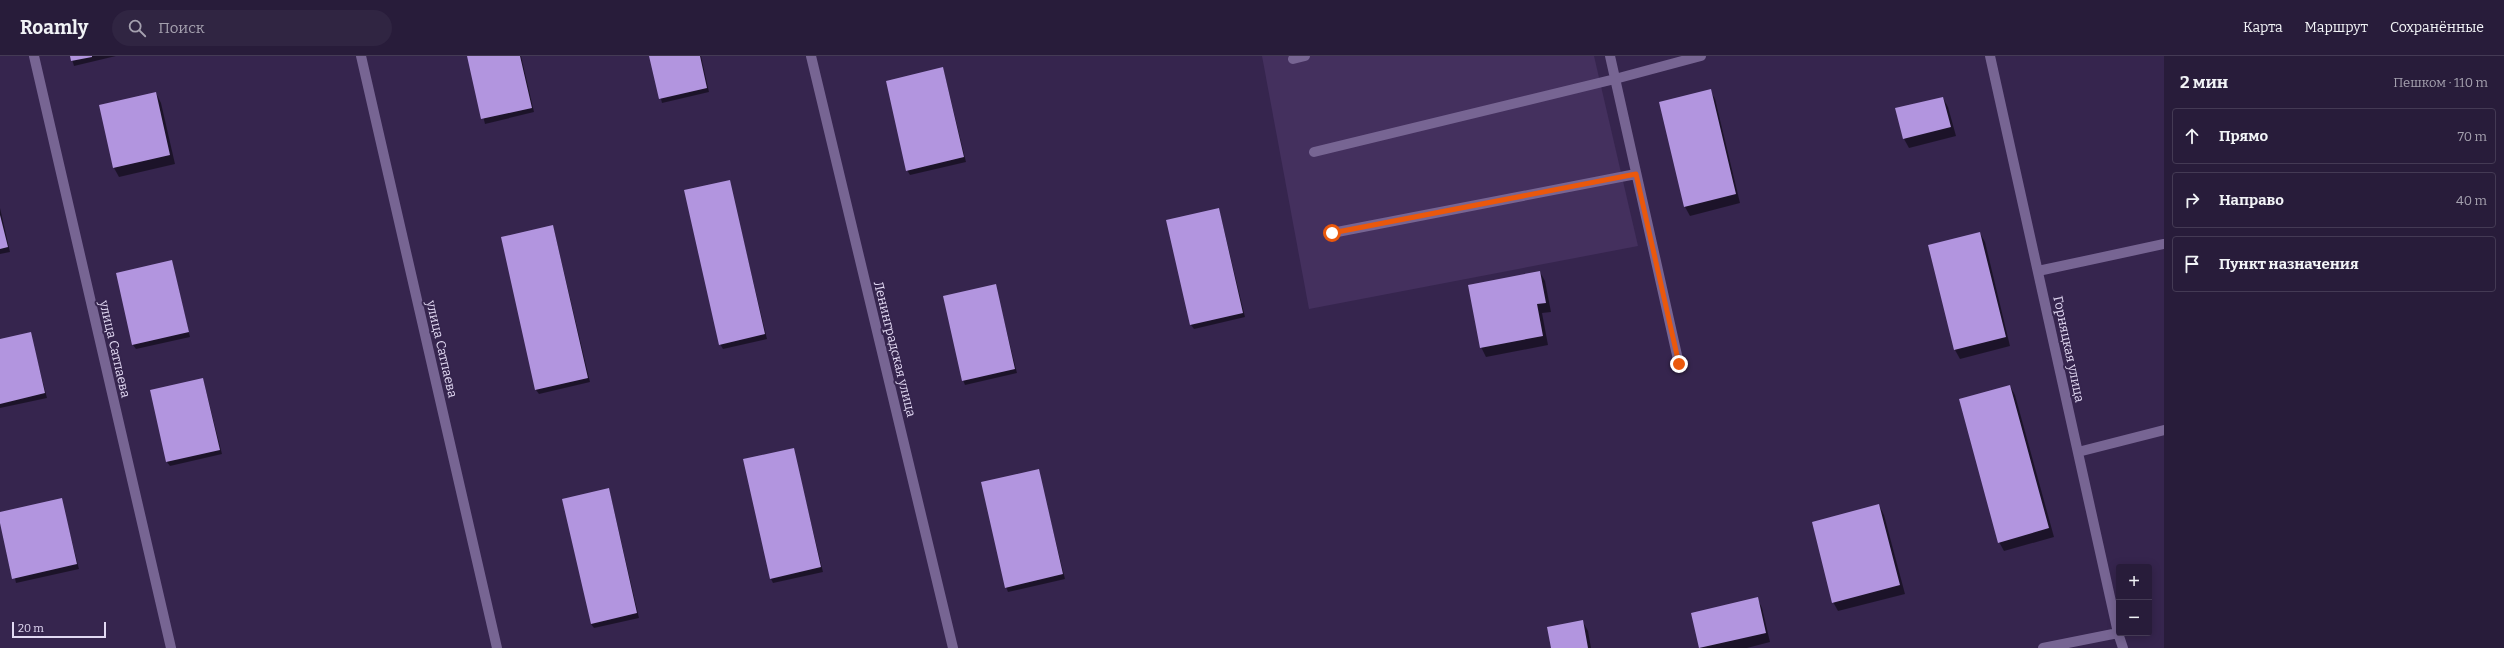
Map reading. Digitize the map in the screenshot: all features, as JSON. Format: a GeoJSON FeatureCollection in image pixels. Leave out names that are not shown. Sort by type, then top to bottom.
{"type":"FeatureCollection","features":[{"type":"Feature","properties":{"kind":"street","name":"улица Сатпаева"},"geometry":{"type":"LineString","coordinates":[[34,56],[171,648]]}},
{"type":"Feature","properties":{"kind":"street","name":"улица Сатпаева"},"geometry":{"type":"LineString","coordinates":[[361,56],[497,648]]}},
{"type":"Feature","properties":{"kind":"street","name":"Ленинградская улица"},"geometry":{"type":"LineString","coordinates":[[811,56],[953,648]]}},
{"type":"Feature","properties":{"kind":"street"},"geometry":{"type":"LineString","coordinates":[[1292,59],[1305,56]]}},
{"type":"Feature","properties":{"kind":"street"},"geometry":{"type":"LineString","coordinates":[[1610,56],[1679,364]]}},
{"type":"Feature","properties":{"kind":"street"},"geometry":{"type":"LineString","coordinates":[[1314,152],[1615,79],[1701,56]]}},
{"type":"Feature","properties":{"kind":"street","name":"Горняцкая улица"},"geometry":{"type":"LineString","coordinates":[[1990,56],[2116,624]]}},
{"type":"Feature","properties":{"kind":"street"},"geometry":{"type":"LineString","coordinates":[[1332,233],[1636,174]]}},
{"type":"Feature","properties":{"kind":"street"},"geometry":{"type":"LineString","coordinates":[[2038,272],[2164,244]]}},
{"type":"Feature","properties":{"kind":"street"},"geometry":{"type":"LineString","coordinates":[[2078,452],[2164,430]]}},
{"type":"Feature","properties":{"kind":"street"},"geometry":{"type":"LineString","coordinates":[[2043,648],[2116,633]]}},
{"type":"Feature","properties":{"kind":"street","name":"Горняцкая улица"},"geometry":{"type":"LineString","coordinates":[[2119,636],[2123,648]]}},
{"type":"Feature","properties":{"kind":"shaded area"},"geometry":{"type":"Polygon","coordinates":[[[1262,56],[1594,56],[1638,246],[1309,309],[1262,56]]]}},
{"type":"Feature","properties":{"kind":"building"},"geometry":{"type":"Polygon","coordinates":[[[70,56],[92,56],[92,57],[71,61],[70,56]]]}},
{"type":"Feature","properties":{"kind":"building"},"geometry":{"type":"Polygon","coordinates":[[[467,56],[520,56],[532,108],[481,119],[467,56]]]}},
{"type":"Feature","properties":{"kind":"building"},"geometry":{"type":"Polygon","coordinates":[[[649,56],[700,56],[707,88],[659,99],[649,56]]]}},
{"type":"Feature","properties":{"kind":"building"},"geometry":{"type":"Polygon","coordinates":[[[943,67],[964,157],[906,171],[886,81],[943,67]]]}},
{"type":"Feature","properties":{"kind":"building"},"geometry":{"type":"Polygon","coordinates":[[[1711,89],[1736,194],[1684,207],[1659,102],[1711,89]]]}},
{"type":"Feature","properties":{"kind":"building"},"geometry":{"type":"Polygon","coordinates":[[[156,92],[170,155],[113,168],[99,105],[156,92]]]}},
{"type":"Feature","properties":{"kind":"building"},"geometry":{"type":"Polygon","coordinates":[[[1943,97],[1951,127],[1903,139],[1895,108],[1943,97]]]}},
{"type":"Feature","properties":{"kind":"building"},"geometry":{"type":"Polygon","coordinates":[[[730,180],[765,334],[719,345],[684,190],[730,180]]]}},
{"type":"Feature","properties":{"kind":"building"},"geometry":{"type":"Polygon","coordinates":[[[1219,208],[1243,313],[1190,325],[1166,220],[1219,208]]]}},
{"type":"Feature","properties":{"kind":"building"},"geometry":{"type":"Polygon","coordinates":[[[0,215],[8,247],[0,249],[0,215]]]}},
{"type":"Feature","properties":{"kind":"building"},"geometry":{"type":"Polygon","coordinates":[[[553,225],[588,378],[535,390],[501,237],[553,225]]]}},
{"type":"Feature","properties":{"kind":"building"},"geometry":{"type":"Polygon","coordinates":[[[1980,232],[2006,337],[1954,350],[1928,245],[1980,232]]]}},
{"type":"Feature","properties":{"kind":"building"},"geometry":{"type":"Polygon","coordinates":[[[172,260],[189,332],[132,345],[116,273],[172,260]]]}},
{"type":"Feature","properties":{"kind":"building"},"geometry":{"type":"Polygon","coordinates":[[[1540,271],[1546,303],[1537,304],[1543,336],[1480,348],[1468,285],[1540,271]]]}},
{"type":"Feature","properties":{"kind":"building"},"geometry":{"type":"Polygon","coordinates":[[[996,284],[1015,369],[962,381],[943,296],[996,284]]]}},
{"type":"Feature","properties":{"kind":"building"},"geometry":{"type":"Polygon","coordinates":[[[31,332],[45,393],[0,404],[0,339],[31,332]]]}},
{"type":"Feature","properties":{"kind":"building"},"geometry":{"type":"Polygon","coordinates":[[[203,378],[220,450],[166,462],[150,390],[203,378]]]}},
{"type":"Feature","properties":{"kind":"building"},"geometry":{"type":"Polygon","coordinates":[[[2010,385],[2049,528],[1998,543],[1959,399],[2010,385]]]}},
{"type":"Feature","properties":{"kind":"building"},"geometry":{"type":"Polygon","coordinates":[[[794,448],[821,567],[770,579],[743,459],[794,448]]]}},
{"type":"Feature","properties":{"kind":"building"},"geometry":{"type":"Polygon","coordinates":[[[1039,469],[1063,574],[1005,588],[981,482],[1039,469]]]}},
{"type":"Feature","properties":{"kind":"building"},"geometry":{"type":"Polygon","coordinates":[[[609,488],[637,613],[591,624],[562,499],[609,488]]]}},
{"type":"Feature","properties":{"kind":"building"},"geometry":{"type":"Polygon","coordinates":[[[62,498],[77,564],[12,579],[0,523],[0,512],[62,498]]]}},
{"type":"Feature","properties":{"kind":"building"},"geometry":{"type":"Polygon","coordinates":[[[1879,504],[1900,585],[1832,603],[1812,522],[1879,504]]]}},
{"type":"Feature","properties":{"kind":"building"},"geometry":{"type":"Polygon","coordinates":[[[1758,597],[1766,633],[1699,648],[1691,613],[1758,597]]]}},
{"type":"Feature","properties":{"kind":"building"},"geometry":{"type":"Polygon","coordinates":[[[1583,620],[1588,648],[1551,648],[1547,627],[1583,620]]]}},
{"type":"Feature","properties":{"kind":"route"},"geometry":{"type":"LineString","coordinates":[[1332,233],[1636,174],[1679,364]]}}]}
